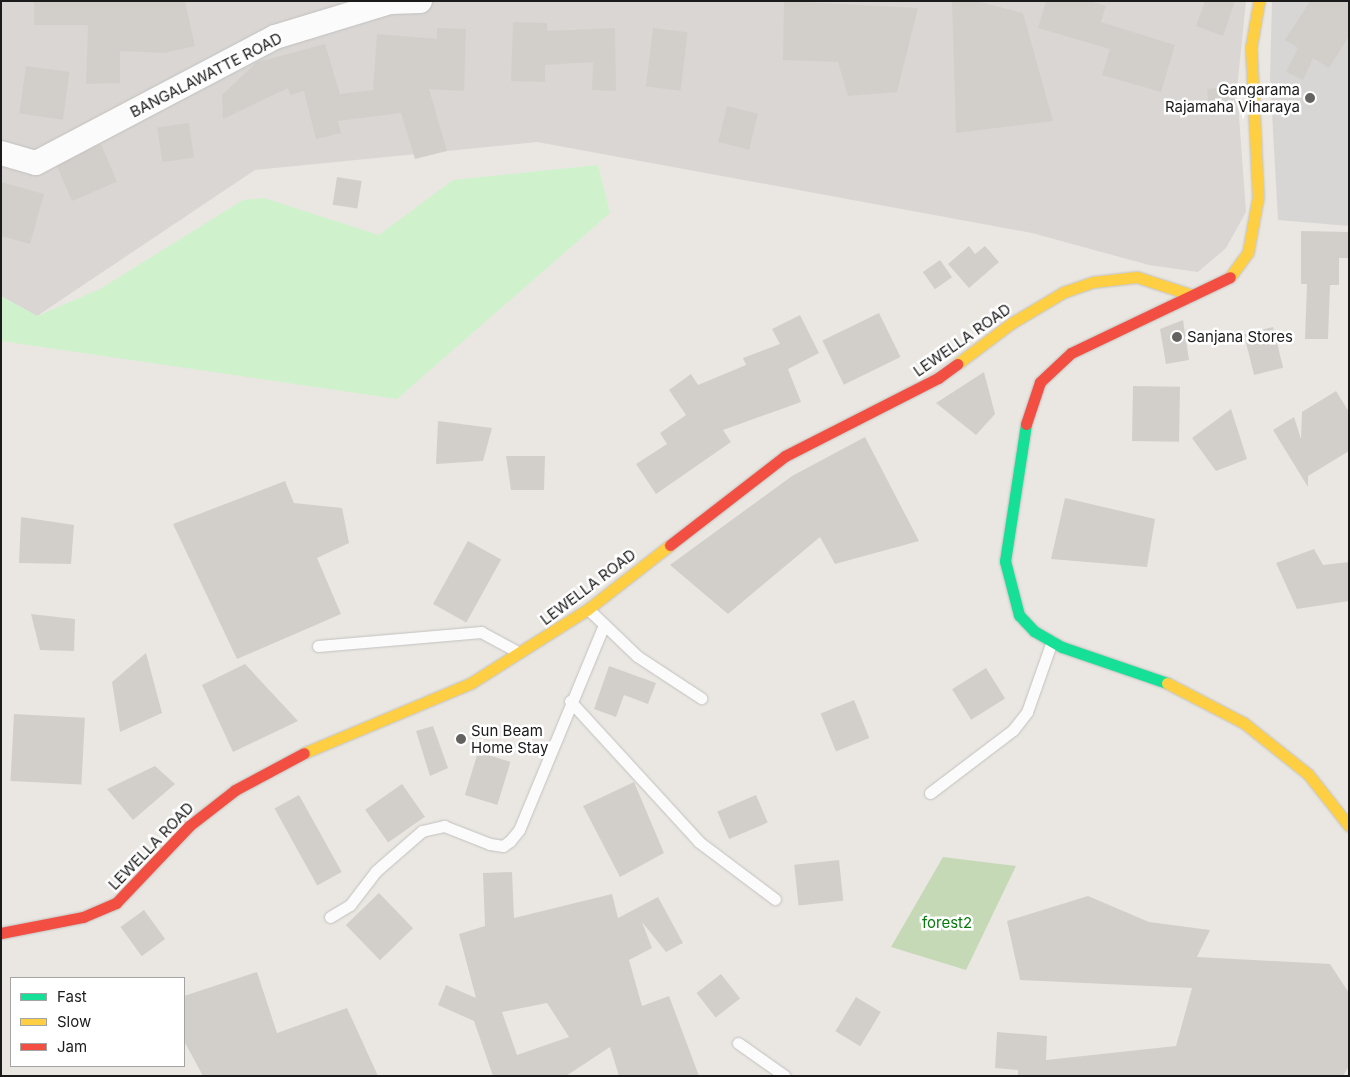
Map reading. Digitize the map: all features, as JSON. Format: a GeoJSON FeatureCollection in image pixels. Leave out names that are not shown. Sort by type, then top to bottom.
{"type":"FeatureCollection","features":[{"type":"Feature","properties":{"kind":"main road"},"geometry":{"type":"LineString","coordinates":[[1259,1],[1251,48],[1258,197],[1253,237],[1236,274],[1070,353],[1050,369],[1031,399],[1005,561],[1019,615],[1052,641],[1171,684],[1244,723],[1308,774],[1345,814],[1349,826]]}},
{"type":"Feature","properties":{"kind":"main road","name":"LEWELLA ROAD"},"geometry":{"type":"LineString","coordinates":[[1,933],[82,917],[116,903],[189,826],[235,790],[302,753],[470,683],[520,653],[588,609],[785,456],[938,378],[1010,324],[1064,292],[1093,282],[1137,277],[1192,295]]}},
{"type":"Feature","properties":{"kind":"street","name":"BANGALAWATTE ROAD"},"geometry":{"type":"LineString","coordinates":[[1,154],[36,163],[275,37],[390,2],[420,1]]}},
{"type":"Feature","properties":{"kind":"lane"},"geometry":{"type":"LineString","coordinates":[[588,609],[637,656],[701,698]]}},
{"type":"Feature","properties":{"kind":"lane"},"geometry":{"type":"LineString","coordinates":[[330,917],[350,905],[376,871],[422,831],[444,826],[490,844],[503,846],[510,841],[519,830],[570,701],[604,626]]}},
{"type":"Feature","properties":{"kind":"lane"},"geometry":{"type":"LineString","coordinates":[[318,646],[481,632],[520,653]]}},
{"type":"Feature","properties":{"kind":"lane"},"geometry":{"type":"LineString","coordinates":[[930,793],[1013,730],[1027,712],[1052,641]]}},
{"type":"Feature","properties":{"kind":"lane"},"geometry":{"type":"LineString","coordinates":[[570,701],[699,842],[775,899]]}},
{"type":"Feature","properties":{"kind":"lane"},"geometry":{"type":"LineString","coordinates":[[738,1043],[785,1076]]}},
{"type":"Feature","properties":{"kind":"shaded area"},"geometry":{"type":"Polygon","coordinates":[[[1,1],[1246,1],[1237,89],[1246,212],[1226,248],[1198,272],[1149,265],[1032,233],[537,142],[255,170],[37,316],[1,296],[1,1]]]}},
{"type":"Feature","properties":{"kind":"shaded area","name":"Gangarama Rajamaha Viharaya"},"geometry":{"type":"Polygon","coordinates":[[[1272,1],[1349,1],[1349,226],[1278,220],[1270,77],[1272,1]]]}},
{"type":"Feature","properties":{"kind":"green space"},"geometry":{"type":"Polygon","coordinates":[[[598,165],[610,213],[397,399],[1,341],[1,296],[37,316],[100,289],[243,200],[264,198],[379,235],[453,180],[598,165]]]}},
{"type":"Feature","properties":{"kind":"green space","name":"forest2"},"geometry":{"type":"Polygon","coordinates":[[[943,857],[1016,866],[966,970],[891,947],[943,857]]]}},
{"type":"Feature","properties":{"kind":"building"},"geometry":{"type":"Polygon","coordinates":[[[34,1],[185,1],[195,46],[165,53],[120,51],[120,83],[86,84],[88,25],[34,25],[34,1]]]}},
{"type":"Feature","properties":{"kind":"building"},"geometry":{"type":"Polygon","coordinates":[[[784,1],[918,8],[897,92],[848,96],[838,62],[783,60],[784,1]]]}},
{"type":"Feature","properties":{"kind":"building"},"geometry":{"type":"Polygon","coordinates":[[[952,1],[976,1],[1023,13],[1053,121],[956,133],[952,1]]]}},
{"type":"Feature","properties":{"kind":"building"},"geometry":{"type":"Polygon","coordinates":[[[1046,1],[1089,1],[1106,6],[1101,22],[1175,45],[1161,92],[1102,75],[1110,49],[1038,28],[1046,1]]]}},
{"type":"Feature","properties":{"kind":"building"},"geometry":{"type":"Polygon","coordinates":[[[1205,1],[1235,1],[1223,36],[1196,26],[1205,1]]]}},
{"type":"Feature","properties":{"kind":"building"},"geometry":{"type":"Polygon","coordinates":[[[1310,1],[1349,1],[1349,36],[1329,68],[1313,58],[1303,80],[1286,72],[1298,48],[1285,40],[1310,1]]]}},
{"type":"Feature","properties":{"kind":"building"},"geometry":{"type":"Polygon","coordinates":[[[513,22],[547,23],[547,31],[615,28],[616,91],[592,90],[593,62],[545,65],[545,82],[511,81],[513,22]]]}},
{"type":"Feature","properties":{"kind":"building"},"geometry":{"type":"Polygon","coordinates":[[[437,28],[466,29],[464,91],[429,89],[447,151],[415,159],[401,113],[338,121],[341,133],[316,139],[304,91],[290,95],[288,88],[223,119],[222,95],[257,62],[325,44],[340,94],[373,90],[377,34],[437,39],[437,28]]]}},
{"type":"Feature","properties":{"kind":"building"},"geometry":{"type":"Polygon","coordinates":[[[653,28],[688,32],[681,91],[646,87],[653,28]]]}},
{"type":"Feature","properties":{"kind":"building"},"geometry":{"type":"Polygon","coordinates":[[[26,66],[70,72],[63,120],[19,114],[26,66]]]}},
{"type":"Feature","properties":{"kind":"building"},"geometry":{"type":"Polygon","coordinates":[[[1227,87],[1229,108],[1209,110],[1207,89],[1227,87]]]}},
{"type":"Feature","properties":{"kind":"building"},"geometry":{"type":"Polygon","coordinates":[[[727,106],[758,114],[749,150],[718,142],[727,106]]]}},
{"type":"Feature","properties":{"kind":"building"},"geometry":{"type":"Polygon","coordinates":[[[189,123],[194,158],[162,162],[157,127],[189,123]]]}},
{"type":"Feature","properties":{"kind":"building"},"geometry":{"type":"Polygon","coordinates":[[[101,144],[117,182],[72,201],[56,163],[101,144]]]}},
{"type":"Feature","properties":{"kind":"building"},"geometry":{"type":"Polygon","coordinates":[[[337,177],[362,181],[357,209],[333,205],[337,177]]]}},
{"type":"Feature","properties":{"kind":"building"},"geometry":{"type":"Polygon","coordinates":[[[1,182],[44,194],[30,244],[1,236],[1,182]]]}},
{"type":"Feature","properties":{"kind":"building"},"geometry":{"type":"Polygon","coordinates":[[[1301,231],[1349,232],[1349,258],[1339,258],[1339,285],[1330,285],[1328,339],[1305,339],[1307,284],[1301,284],[1301,231]]]}},
{"type":"Feature","properties":{"kind":"building"},"geometry":{"type":"Polygon","coordinates":[[[969,246],[975,254],[985,246],[999,262],[969,288],[948,264],[969,246]]]}},
{"type":"Feature","properties":{"kind":"building"},"geometry":{"type":"Polygon","coordinates":[[[940,260],[952,277],[935,289],[923,272],[940,260]]]}},
{"type":"Feature","properties":{"kind":"building"},"geometry":{"type":"Polygon","coordinates":[[[879,313],[900,357],[844,385],[822,341],[879,313]]]}},
{"type":"Feature","properties":{"kind":"building"},"geometry":{"type":"Polygon","coordinates":[[[800,315],[819,353],[788,369],[801,402],[723,430],[731,442],[656,494],[636,464],[667,444],[660,433],[686,415],[669,390],[691,374],[698,385],[746,365],[743,358],[780,344],[772,329],[800,315]]]}},
{"type":"Feature","properties":{"kind":"building"},"geometry":{"type":"Polygon","coordinates":[[[1183,320],[1189,360],[1166,364],[1160,329],[1183,320]]]}},
{"type":"Feature","properties":{"kind":"building"},"geometry":{"type":"Polygon","coordinates":[[[1273,327],[1283,368],[1254,375],[1244,334],[1273,327]]]}},
{"type":"Feature","properties":{"kind":"building"},"geometry":{"type":"Polygon","coordinates":[[[984,372],[995,414],[976,435],[936,403],[984,372]]]}},
{"type":"Feature","properties":{"kind":"building"},"geometry":{"type":"Polygon","coordinates":[[[1133,386],[1180,387],[1179,442],[1132,441],[1133,386]]]}},
{"type":"Feature","properties":{"kind":"building"},"geometry":{"type":"Polygon","coordinates":[[[1336,391],[1349,412],[1349,451],[1308,476],[1308,487],[1273,430],[1294,417],[1301,439],[1302,412],[1336,391]]]}},
{"type":"Feature","properties":{"kind":"building"},"geometry":{"type":"Polygon","coordinates":[[[1231,409],[1247,459],[1216,471],[1192,438],[1231,409]]]}},
{"type":"Feature","properties":{"kind":"building"},"geometry":{"type":"Polygon","coordinates":[[[438,421],[492,428],[483,461],[436,464],[438,421]]]}},
{"type":"Feature","properties":{"kind":"building"},"geometry":{"type":"Polygon","coordinates":[[[865,437],[919,541],[835,564],[820,537],[728,614],[670,565],[792,476],[865,437]]]}},
{"type":"Feature","properties":{"kind":"building"},"geometry":{"type":"Polygon","coordinates":[[[506,456],[545,456],[544,490],[511,490],[506,456]]]}},
{"type":"Feature","properties":{"kind":"building"},"geometry":{"type":"Polygon","coordinates":[[[285,481],[294,503],[342,508],[349,543],[317,558],[341,614],[237,659],[173,524],[285,481]]]}},
{"type":"Feature","properties":{"kind":"building"},"geometry":{"type":"Polygon","coordinates":[[[1065,498],[1155,519],[1147,567],[1051,559],[1065,498]]]}},
{"type":"Feature","properties":{"kind":"building"},"geometry":{"type":"Polygon","coordinates":[[[21,517],[74,525],[71,564],[19,563],[21,517]]]}},
{"type":"Feature","properties":{"kind":"building"},"geometry":{"type":"Polygon","coordinates":[[[468,541],[501,559],[466,622],[433,604],[468,541]]]}},
{"type":"Feature","properties":{"kind":"building"},"geometry":{"type":"Polygon","coordinates":[[[1314,549],[1323,565],[1349,562],[1349,601],[1297,609],[1276,563],[1314,549]]]}},
{"type":"Feature","properties":{"kind":"building"},"geometry":{"type":"Polygon","coordinates":[[[31,614],[75,619],[74,651],[40,650],[31,614]]]}},
{"type":"Feature","properties":{"kind":"building"},"geometry":{"type":"Polygon","coordinates":[[[146,653],[162,713],[120,732],[112,682],[146,653]]]}},
{"type":"Feature","properties":{"kind":"building"},"geometry":{"type":"Polygon","coordinates":[[[245,664],[298,721],[233,752],[202,685],[245,664]]]}},
{"type":"Feature","properties":{"kind":"building"},"geometry":{"type":"Polygon","coordinates":[[[609,666],[656,683],[648,704],[624,695],[616,717],[594,709],[609,666]]]}},
{"type":"Feature","properties":{"kind":"building"},"geometry":{"type":"Polygon","coordinates":[[[986,668],[1005,699],[971,720],[952,689],[986,668]]]}},
{"type":"Feature","properties":{"kind":"building"},"geometry":{"type":"Polygon","coordinates":[[[854,700],[869,738],[836,752],[821,713],[854,700]]]}},
{"type":"Feature","properties":{"kind":"building"},"geometry":{"type":"Polygon","coordinates":[[[14,714],[85,718],[81,785],[10,781],[14,714]]]}},
{"type":"Feature","properties":{"kind":"building"},"geometry":{"type":"Polygon","coordinates":[[[433,726],[448,768],[430,776],[416,731],[433,726]]]}},
{"type":"Feature","properties":{"kind":"building"},"geometry":{"type":"Polygon","coordinates":[[[478,752],[511,762],[497,805],[465,795],[478,752]]]}},
{"type":"Feature","properties":{"kind":"building"},"geometry":{"type":"Polygon","coordinates":[[[155,766],[175,784],[133,820],[107,789],[155,766]]]}},
{"type":"Feature","properties":{"kind":"building"},"geometry":{"type":"Polygon","coordinates":[[[634,782],[664,853],[620,877],[583,806],[634,782]]]}},
{"type":"Feature","properties":{"kind":"building"},"geometry":{"type":"Polygon","coordinates":[[[402,784],[425,817],[388,843],[365,810],[402,784]]]}},
{"type":"Feature","properties":{"kind":"building"},"geometry":{"type":"Polygon","coordinates":[[[299,795],[342,872],[317,886],[275,809],[299,795]]]}},
{"type":"Feature","properties":{"kind":"building"},"geometry":{"type":"Polygon","coordinates":[[[756,795],[768,823],[729,839],[717,811],[756,795]]]}},
{"type":"Feature","properties":{"kind":"building"},"geometry":{"type":"Polygon","coordinates":[[[839,860],[843,901],[799,905],[794,865],[839,860]]]}},
{"type":"Feature","properties":{"kind":"building"},"geometry":{"type":"Polygon","coordinates":[[[512,872],[514,918],[612,894],[618,918],[658,897],[683,943],[666,952],[642,922],[652,948],[629,960],[642,1006],[669,996],[699,1076],[619,1076],[610,1047],[566,1076],[493,1076],[474,1021],[438,1005],[446,985],[476,998],[459,934],[485,926],[483,873],[512,872]],[[547,1003],[502,1012],[517,1055],[569,1037],[547,1003]]]}},
{"type":"Feature","properties":{"kind":"building"},"geometry":{"type":"Polygon","coordinates":[[[379,893],[413,928],[380,960],[346,925],[379,893]]]}},
{"type":"Feature","properties":{"kind":"building"},"geometry":{"type":"Polygon","coordinates":[[[1088,896],[1149,922],[1210,930],[1197,957],[1330,964],[1349,993],[1349,1066],[1343,1076],[1018,1076],[1018,1070],[995,1068],[997,1032],[1047,1036],[1046,1060],[1176,1046],[1192,988],[1020,980],[1007,921],[1088,896]]]}},
{"type":"Feature","properties":{"kind":"building"},"geometry":{"type":"Polygon","coordinates":[[[144,910],[165,939],[142,956],[121,927],[144,910]]]}},
{"type":"Feature","properties":{"kind":"building"},"geometry":{"type":"Polygon","coordinates":[[[257,972],[277,1033],[347,1008],[378,1076],[203,1076],[185,1043],[185,996],[257,972]]]}},
{"type":"Feature","properties":{"kind":"building"},"geometry":{"type":"Polygon","coordinates":[[[721,974],[740,998],[716,1018],[697,993],[721,974]]]}},
{"type":"Feature","properties":{"kind":"building"},"geometry":{"type":"Polygon","coordinates":[[[856,997],[881,1012],[860,1046],[835,1031],[856,997]]]}},
{"type":"Feature","properties":{"kind":"traffic: fast"},"geometry":{"type":"LineString","coordinates":[[1026,424],[1005,561],[1019,615],[1034,631],[1062,647],[1167,683]]}},
{"type":"Feature","properties":{"kind":"traffic: slow"},"geometry":{"type":"LineString","coordinates":[[1230,277],[1248,252],[1258,197],[1251,47],[1259,1]]}},
{"type":"Feature","properties":{"kind":"traffic: slow"},"geometry":{"type":"LineString","coordinates":[[957,364],[1010,324],[1064,292],[1093,282],[1137,277],[1192,295]]}},
{"type":"Feature","properties":{"kind":"traffic: slow"},"geometry":{"type":"LineString","coordinates":[[304,753],[471,683],[588,609],[670,545]]}},
{"type":"Feature","properties":{"kind":"traffic: slow"},"geometry":{"type":"LineString","coordinates":[[1167,683],[1244,723],[1308,774],[1349,826]]}},
{"type":"Feature","properties":{"kind":"traffic: jam"},"geometry":{"type":"LineString","coordinates":[[1026,424],[1040,382],[1071,353],[1230,277]]}},
{"type":"Feature","properties":{"kind":"traffic: jam"},"geometry":{"type":"LineString","coordinates":[[670,545],[785,456],[938,378],[957,364]]}},
{"type":"Feature","properties":{"kind":"traffic: jam"},"geometry":{"type":"LineString","coordinates":[[1,933],[83,917],[116,903],[189,826],[235,790],[304,753]]}},
{"type":"Feature","properties":{"kind":"place","name":"Gangarama Rajamaha Viharaya"},"geometry":{"type":"Point","coordinates":[1310,98]}},
{"type":"Feature","properties":{"kind":"place","name":"Sanjana Stores"},"geometry":{"type":"Point","coordinates":[1177,337]}},
{"type":"Feature","properties":{"kind":"place","name":"Sun Beam Home Stay"},"geometry":{"type":"Point","coordinates":[461,739]}}]}
